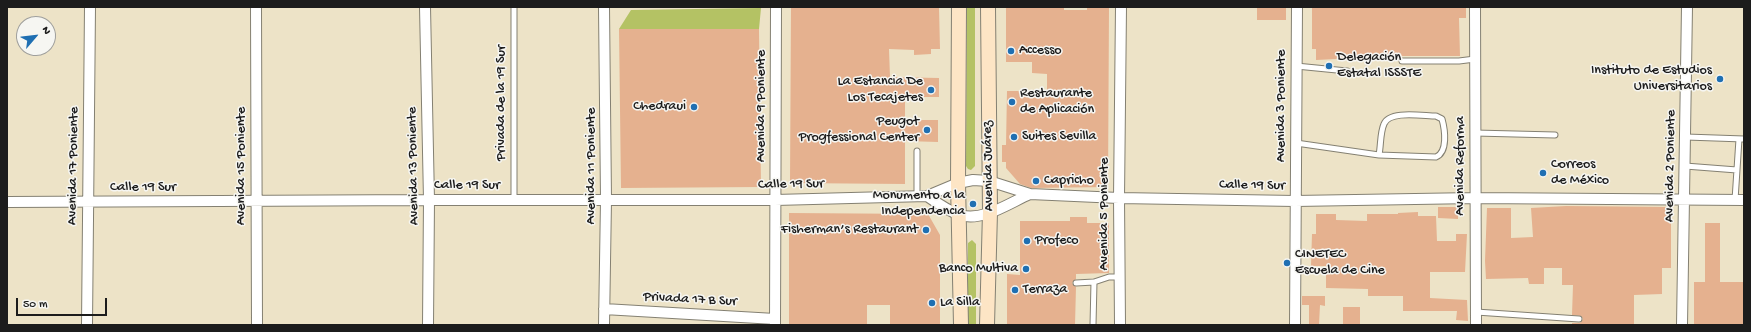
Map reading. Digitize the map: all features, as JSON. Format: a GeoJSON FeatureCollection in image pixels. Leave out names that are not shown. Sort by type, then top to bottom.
{"type":"FeatureCollection","features":[{"type":"Feature","properties":{"kind":"main road"},"geometry":{"type":"LineString","coordinates":[[959,7],[958,183],[960,215],[961,325]]}},
{"type":"Feature","properties":{"kind":"main road","name":"Avenida Juárez"},"geometry":{"type":"LineString","coordinates":[[987,325],[990,212],[988,7]]}},
{"type":"Feature","properties":{"kind":"street","name":"Avenida 17 Poniente"},"geometry":{"type":"LineString","coordinates":[[87,325],[90,7]]}},
{"type":"Feature","properties":{"kind":"street","name":"Avenida 15 Poniente"},"geometry":{"type":"LineString","coordinates":[[256,7],[257,325]]}},
{"type":"Feature","properties":{"kind":"street","name":"Avenida 13 Poniente"},"geometry":{"type":"LineString","coordinates":[[425,7],[429,200],[428,325]]}},
{"type":"Feature","properties":{"kind":"street","name":"Avenida 11 Poniente"},"geometry":{"type":"LineString","coordinates":[[604,7],[606,200],[604,325]]}},
{"type":"Feature","properties":{"kind":"street","name":"Avenida 9 Poniente"},"geometry":{"type":"LineString","coordinates":[[775,322],[776,7]]}},
{"type":"Feature","properties":{"kind":"street","name":"Avenida 5 Poniente"},"geometry":{"type":"LineString","coordinates":[[1120,325],[1118,198],[1121,7]]}},
{"type":"Feature","properties":{"kind":"street","name":"Avenida 3 Poniente"},"geometry":{"type":"LineString","coordinates":[[1295,325],[1297,7]]}},
{"type":"Feature","properties":{"kind":"street","name":"Avenida Reforma"},"geometry":{"type":"LineString","coordinates":[[1475,7],[1474,198],[1476,325]]}},
{"type":"Feature","properties":{"kind":"street","name":"Avenida 2 Poniente"},"geometry":{"type":"LineString","coordinates":[[1682,325],[1687,7]]}},
{"type":"Feature","properties":{"kind":"street","name":"Calle 19 Sur"},"geometry":{"type":"LineString","coordinates":[[7,202],[775,200],[922,197],[958,183],[973,180],[989,181],[1030,194],[1118,198],[1295,201],[1474,198],[1684,201],[1740,200]]}},
{"type":"Feature","properties":{"kind":"street","name":"Calle 19 Sur"},"geometry":{"type":"LineString","coordinates":[[960,215],[973,216],[990,212],[1030,194]]}},
{"type":"Feature","properties":{"kind":"street"},"geometry":{"type":"LineString","coordinates":[[922,197],[960,215]]}},
{"type":"Feature","properties":{"kind":"street","name":"Privada 17 B Sur"},"geometry":{"type":"LineString","coordinates":[[604,309],[775,322]]}},
{"type":"Feature","properties":{"kind":"lane","name":"Privada de la 19 Sur"},"geometry":{"type":"LineString","coordinates":[[514,7],[514,200]]}},
{"type":"Feature","properties":{"kind":"lane"},"geometry":{"type":"LineString","coordinates":[[1402,61],[1459,61],[1475,59]]}},
{"type":"Feature","properties":{"kind":"lane"},"geometry":{"type":"LineString","coordinates":[[1296,66],[1347,71]]}},
{"type":"Feature","properties":{"kind":"lane"},"geometry":{"type":"LineString","coordinates":[[1296,143],[1379,155],[1436,157],[1441,155],[1444,151],[1444,125],[1442,119],[1436,116],[1395,115],[1388,118],[1384,124],[1379,155]]}},
{"type":"Feature","properties":{"kind":"lane"},"geometry":{"type":"LineString","coordinates":[[1475,133],[1555,135]]}},
{"type":"Feature","properties":{"kind":"lane"},"geometry":{"type":"LineString","coordinates":[[1686,137],[1742,139],[1737,170],[1740,200]]}},
{"type":"Feature","properties":{"kind":"lane"},"geometry":{"type":"LineString","coordinates":[[917,151],[922,197]]}},
{"type":"Feature","properties":{"kind":"lane"},"geometry":{"type":"LineString","coordinates":[[1685,166],[1737,170]]}},
{"type":"Feature","properties":{"kind":"lane"},"geometry":{"type":"LineString","coordinates":[[1076,283],[1094,282],[1109,277],[1120,277]]}},
{"type":"Feature","properties":{"kind":"lane"},"geometry":{"type":"LineString","coordinates":[[1093,325],[1094,282]]}},
{"type":"Feature","properties":{"kind":"lane"},"geometry":{"type":"LineString","coordinates":[[1476,312],[1578,319]]}},
{"type":"Feature","properties":{"kind":"green space"},"geometry":{"type":"Polygon","coordinates":[[[967,7],[975,7],[975,166],[971,170],[966,166],[967,7]]]}},
{"type":"Feature","properties":{"kind":"green space"},"geometry":{"type":"Polygon","coordinates":[[[761,8],[759,29],[619,29],[631,10],[761,8]]]}},
{"type":"Feature","properties":{"kind":"green space"},"geometry":{"type":"Polygon","coordinates":[[[972,240],[976,244],[976,325],[968,325],[968,243],[972,240]]]}},
{"type":"Feature","properties":{"kind":"building"},"geometry":{"type":"Polygon","coordinates":[[[791,7],[939,7],[940,49],[931,49],[931,54],[914,55],[914,50],[889,49],[890,77],[939,78],[939,97],[905,97],[905,120],[938,120],[938,142],[905,141],[905,184],[790,183],[791,7]]]}},
{"type":"Feature","properties":{"kind":"building"},"geometry":{"type":"Polygon","coordinates":[[[1006,7],[1064,7],[1064,10],[1087,10],[1087,7],[1109,7],[1108,187],[1031,188],[1020,184],[1006,168],[1006,162],[1002,162],[1002,145],[1006,145],[1007,91],[1024,91],[1024,95],[1047,96],[1047,74],[1032,73],[1032,62],[1006,62],[1006,7]]]}},
{"type":"Feature","properties":{"kind":"building"},"geometry":{"type":"Polygon","coordinates":[[[1257,7],[1286,7],[1286,20],[1257,20],[1257,7]]]}},
{"type":"Feature","properties":{"kind":"building"},"geometry":{"type":"Polygon","coordinates":[[[1312,7],[1466,7],[1466,18],[1459,18],[1460,56],[1371,56],[1370,60],[1357,58],[1316,60],[1316,49],[1312,49],[1312,7]]]}},
{"type":"Feature","properties":{"kind":"building"},"geometry":{"type":"Polygon","coordinates":[[[619,29],[759,29],[761,187],[621,188],[619,29]]]}},
{"type":"Feature","properties":{"kind":"building"},"geometry":{"type":"Polygon","coordinates":[[[1566,206],[1671,207],[1671,268],[1662,268],[1662,294],[1634,295],[1634,325],[1572,325],[1572,323],[1580,323],[1583,319],[1581,316],[1572,315],[1573,285],[1562,285],[1562,268],[1544,268],[1544,284],[1529,284],[1528,278],[1486,279],[1485,261],[1487,208],[1511,208],[1511,238],[1533,237],[1531,208],[1566,206]]]}},
{"type":"Feature","properties":{"kind":"building"},"geometry":{"type":"Polygon","coordinates":[[[1438,207],[1458,207],[1458,219],[1438,218],[1438,207]]]}},
{"type":"Feature","properties":{"kind":"building"},"geometry":{"type":"Polygon","coordinates":[[[1418,212],[1418,216],[1436,216],[1437,241],[1456,241],[1456,234],[1467,234],[1465,272],[1430,272],[1430,298],[1467,300],[1468,321],[1456,320],[1457,311],[1403,311],[1403,296],[1368,296],[1368,289],[1326,288],[1326,266],[1311,266],[1312,234],[1316,234],[1316,214],[1336,214],[1336,220],[1367,221],[1367,214],[1398,214],[1418,212]]]}},
{"type":"Feature","properties":{"kind":"building"},"geometry":{"type":"Polygon","coordinates":[[[789,213],[928,214],[940,235],[940,325],[890,325],[890,305],[867,305],[867,325],[789,325],[789,213]]]}},
{"type":"Feature","properties":{"kind":"building"},"geometry":{"type":"Polygon","coordinates":[[[1070,217],[1087,217],[1087,223],[1109,223],[1109,273],[1076,274],[1076,279],[1072,283],[1076,287],[1075,325],[1007,325],[1007,274],[1020,275],[1020,221],[1070,221],[1070,217]]]}},
{"type":"Feature","properties":{"kind":"building"},"geometry":{"type":"Polygon","coordinates":[[[1705,223],[1720,223],[1720,282],[1744,282],[1744,325],[1694,325],[1694,282],[1705,282],[1705,223]]]}},
{"type":"Feature","properties":{"kind":"building"},"geometry":{"type":"Polygon","coordinates":[[[1302,296],[1325,296],[1325,306],[1320,305],[1319,325],[1309,325],[1309,305],[1302,305],[1302,296]]]}},
{"type":"Feature","properties":{"kind":"building"},"geometry":{"type":"Polygon","coordinates":[[[1343,307],[1360,307],[1360,325],[1343,325],[1343,307]]]}},
{"type":"Feature","properties":{"kind":"place","name":"Accesso"},"geometry":{"type":"Point","coordinates":[1011,51]}},
{"type":"Feature","properties":{"kind":"place","name":"Delegación Estatal ISSSTE"},"geometry":{"type":"Point","coordinates":[1329,66]}},
{"type":"Feature","properties":{"kind":"place","name":"Instituto de Estudios Universitarios"},"geometry":{"type":"Point","coordinates":[1720,79]}},
{"type":"Feature","properties":{"kind":"place","name":"La Estancia De Los Tecajetes"},"geometry":{"type":"Point","coordinates":[931,90]}},
{"type":"Feature","properties":{"kind":"place","name":"Restaurante de Aplicación"},"geometry":{"type":"Point","coordinates":[1012,102]}},
{"type":"Feature","properties":{"kind":"place","name":"Chedraui"},"geometry":{"type":"Point","coordinates":[694,107]}},
{"type":"Feature","properties":{"kind":"place","name":"Peugot Progfessional Center"},"geometry":{"type":"Point","coordinates":[927,130]}},
{"type":"Feature","properties":{"kind":"place","name":"Suites Sevilla"},"geometry":{"type":"Point","coordinates":[1014,137]}},
{"type":"Feature","properties":{"kind":"place","name":"Correos de México"},"geometry":{"type":"Point","coordinates":[1543,173]}},
{"type":"Feature","properties":{"kind":"place","name":"Capricho"},"geometry":{"type":"Point","coordinates":[1036,181]}},
{"type":"Feature","properties":{"kind":"place","name":"Monumento a la Independencia"},"geometry":{"type":"Point","coordinates":[973,204]}},
{"type":"Feature","properties":{"kind":"place","name":"Fisherman’s Restaurant"},"geometry":{"type":"Point","coordinates":[926,230]}},
{"type":"Feature","properties":{"kind":"place","name":"Profeco"},"geometry":{"type":"Point","coordinates":[1027,241]}},
{"type":"Feature","properties":{"kind":"place","name":"CINETEC Escuela de Cine"},"geometry":{"type":"Point","coordinates":[1287,263]}},
{"type":"Feature","properties":{"kind":"place","name":"Banco Multiva"},"geometry":{"type":"Point","coordinates":[1026,269]}},
{"type":"Feature","properties":{"kind":"place","name":"Terraza"},"geometry":{"type":"Point","coordinates":[1015,290]}},
{"type":"Feature","properties":{"kind":"place","name":"La Silla"},"geometry":{"type":"Point","coordinates":[932,303]}}]}
